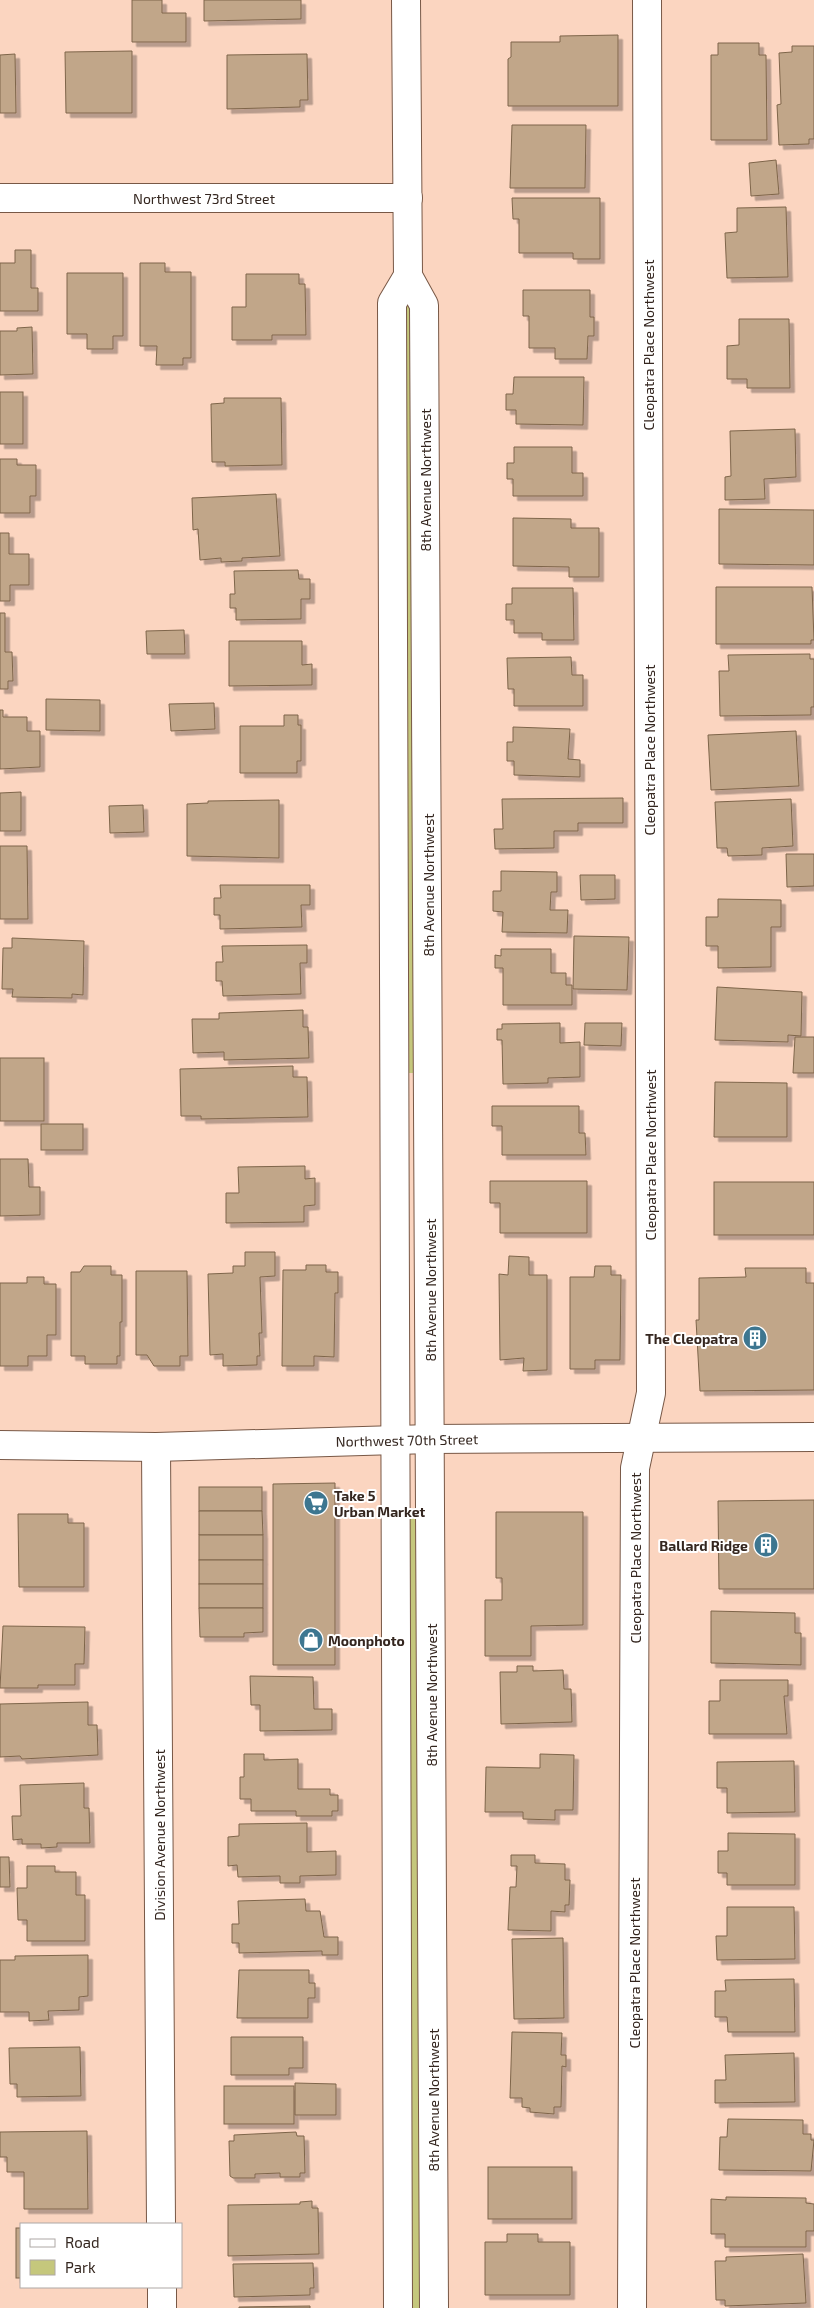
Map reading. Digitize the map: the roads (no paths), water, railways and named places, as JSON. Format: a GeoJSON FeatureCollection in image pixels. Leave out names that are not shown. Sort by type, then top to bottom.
{"type":"FeatureCollection","features":[{"type":"Feature","properties":{"kind":"street","name":"8th Avenue Northwest"},"geometry":{"type":"LineString","coordinates":[[406,0],[408,276],[424,305],[434,2308]]}},
{"type":"Feature","properties":{"kind":"street","name":"Cleopatra Place Northwest"},"geometry":{"type":"LineString","coordinates":[[632,2308],[636,1468],[651,1393],[647,0]]}},
{"type":"Feature","properties":{"kind":"street","name":"Northwest 73rd Street"},"geometry":{"type":"LineString","coordinates":[[0,198],[408,198]]}},
{"type":"Feature","properties":{"kind":"street"},"geometry":{"type":"LineString","coordinates":[[398,2308],[392,303],[408,276]]}},
{"type":"Feature","properties":{"kind":"street","name":"Northwest 70th Street"},"geometry":{"type":"LineString","coordinates":[[0,1445],[156,1446],[430,1439],[814,1437]]}},
{"type":"Feature","properties":{"kind":"street","name":"Division Avenue Northwest"},"geometry":{"type":"LineString","coordinates":[[156,1446],[161,2223]]}},
{"type":"Feature","properties":{"kind":"street"},"geometry":{"type":"LineString","coordinates":[[162,2288],[162,2308]]}},
{"type":"Feature","properties":{"kind":"place","name":"The Cleopatra"},"geometry":{"type":"Point","coordinates":[755,1338]}},
{"type":"Feature","properties":{"kind":"place","name":"Take 5 Urban Market"},"geometry":{"type":"Point","coordinates":[316,1503]}},
{"type":"Feature","properties":{"kind":"place","name":"Ballard Ridge"},"geometry":{"type":"Point","coordinates":[766,1545]}},
{"type":"Feature","properties":{"kind":"place","name":"Moonphoto"},"geometry":{"type":"Point","coordinates":[311,1640]}}]}
